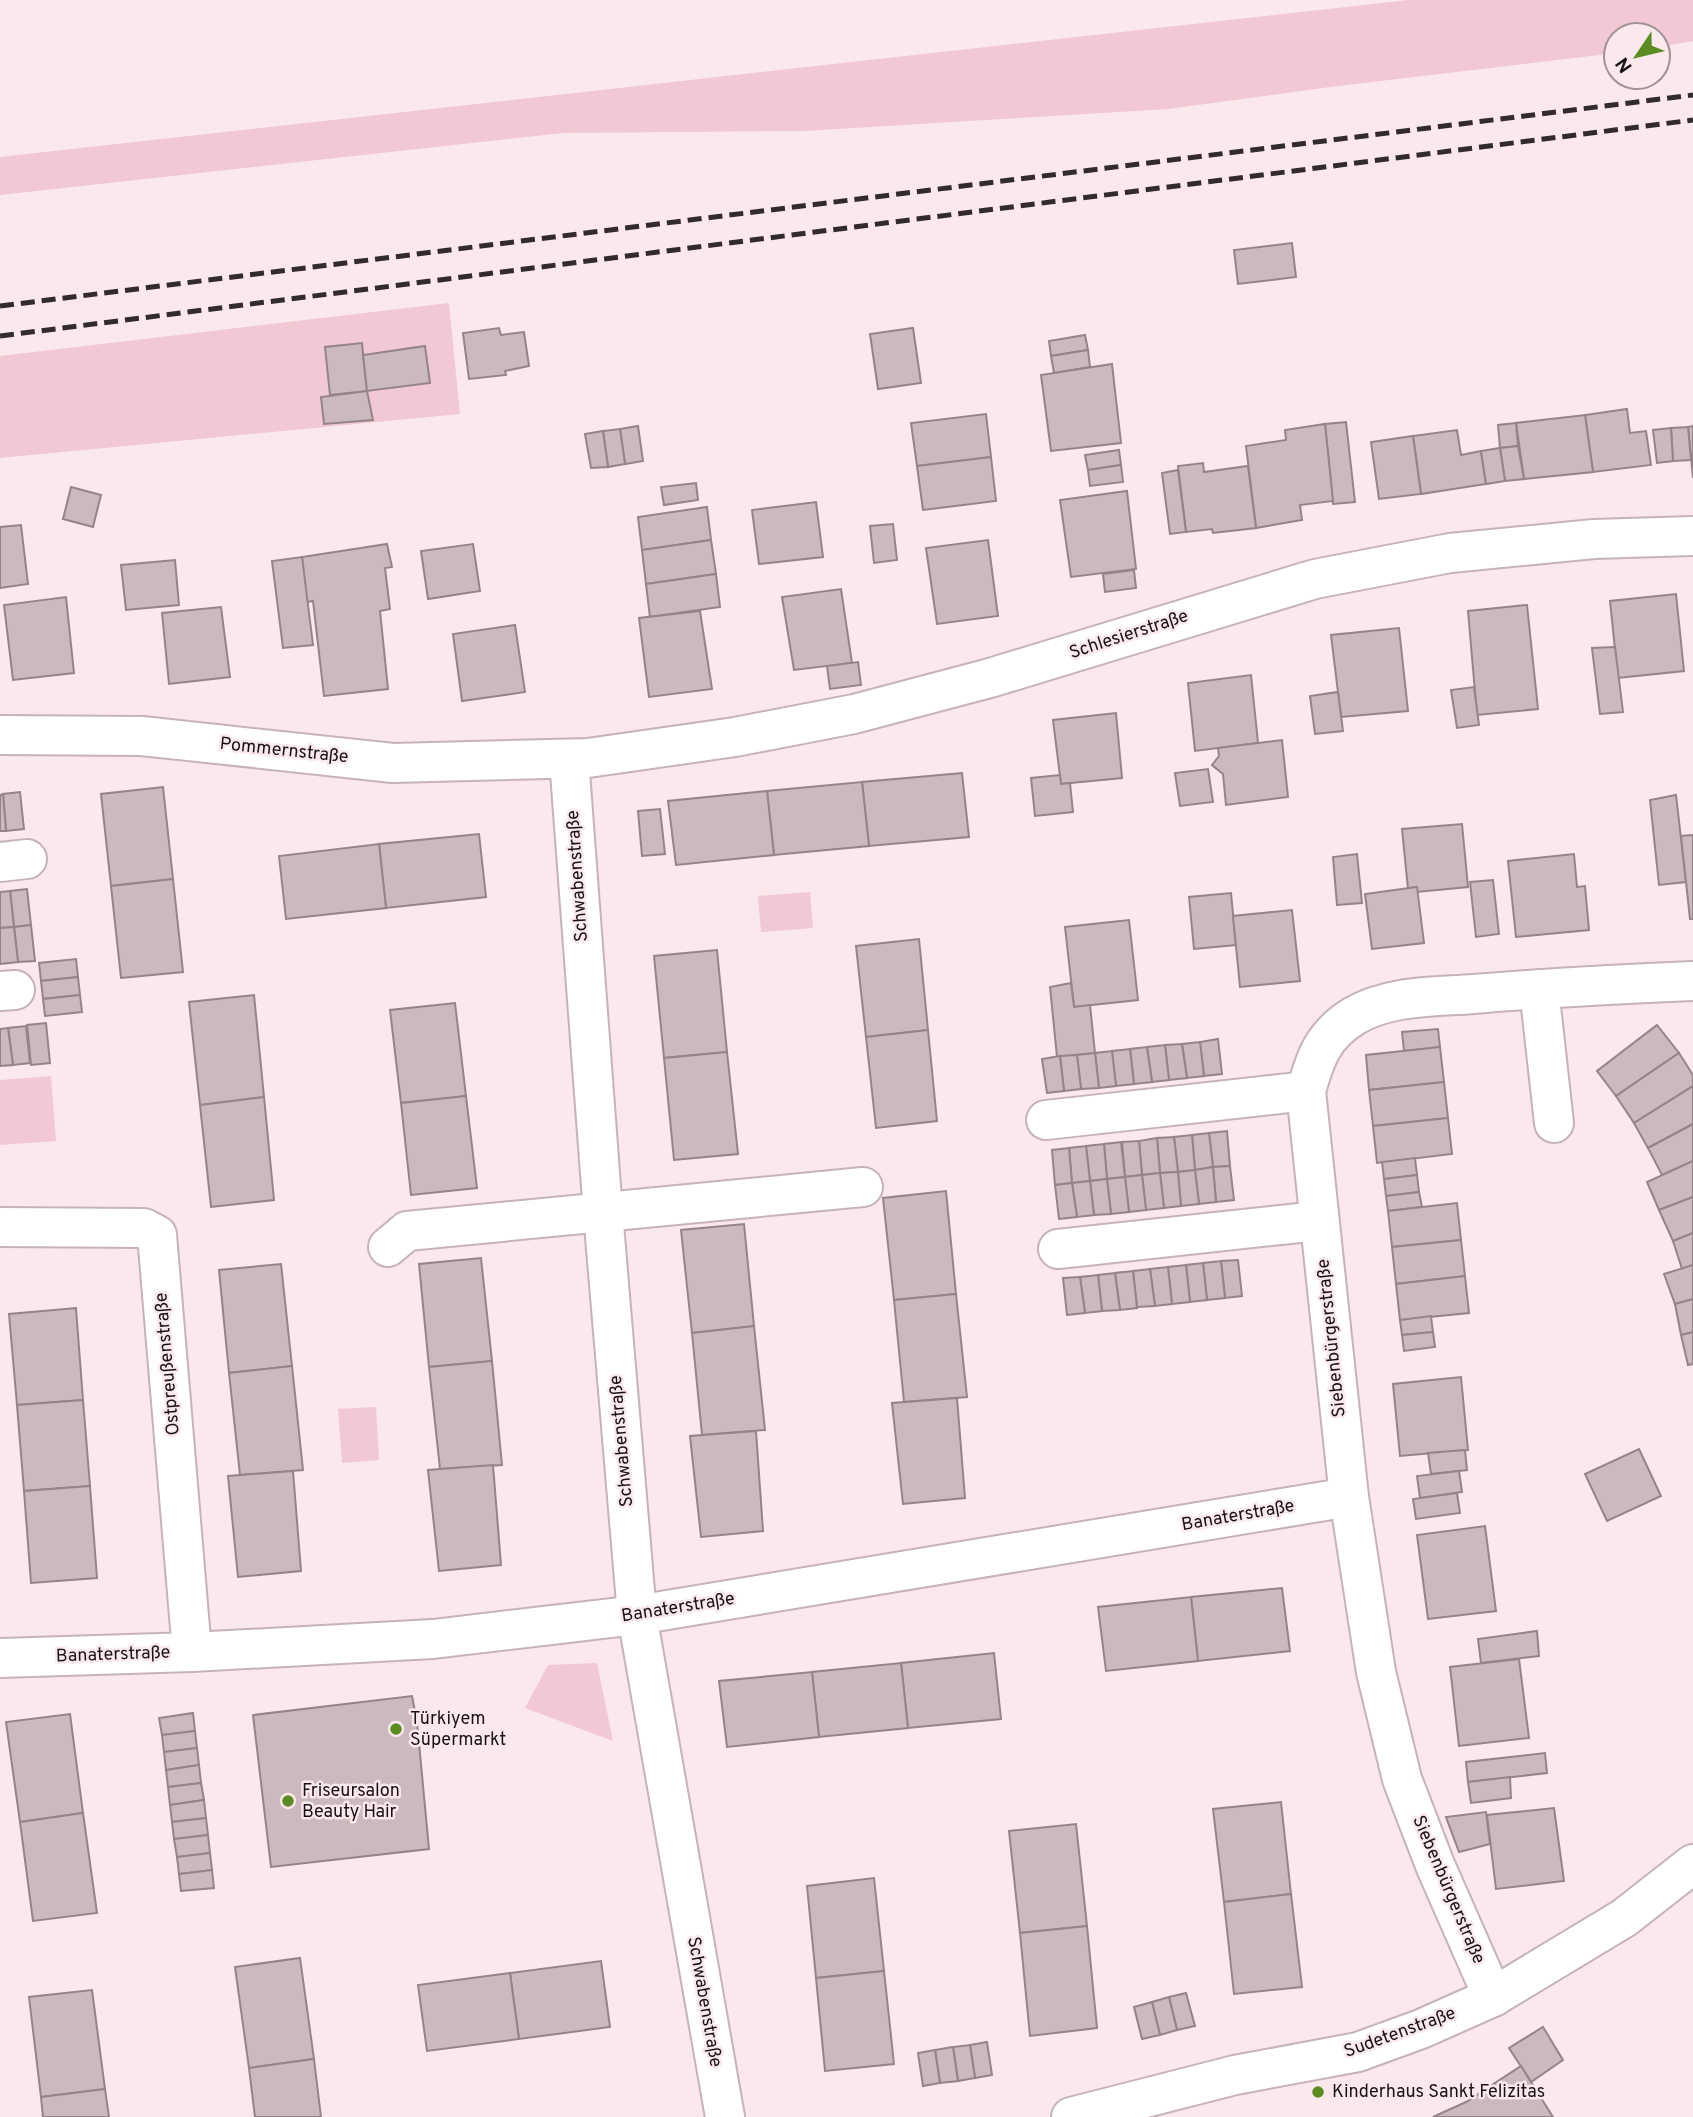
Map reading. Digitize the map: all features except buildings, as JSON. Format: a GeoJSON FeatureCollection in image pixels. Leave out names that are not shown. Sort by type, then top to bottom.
{"type":"FeatureCollection","features":[{"type":"Feature","properties":{"kind":"street","name":"Schlesierstraße"},"geometry":{"type":"LineString","coordinates":[[569,760],[734,737],[854,714],[990,678],[1315,579],[1450,554],[1594,539],[1693,536]]}},
{"type":"Feature","properties":{"kind":"street","name":"Pommernstraße"},"geometry":{"type":"LineString","coordinates":[[0,735],[142,736],[393,763],[569,760]]}},
{"type":"Feature","properties":{"kind":"street","name":"Schwabenstraße"},"geometry":{"type":"LineString","coordinates":[[569,760],[637,1615],[725,2117]]}},
{"type":"Feature","properties":{"kind":"street","name":"Siebenbürgerstraße"},"geometry":{"type":"LineString","coordinates":[[1493,1997],[1434,1865],[1402,1779],[1376,1672],[1349,1497],[1306,1091],[1315,1059],[1328,1038],[1354,1016],[1395,1001],[1539,989],[1693,981]]}},
{"type":"Feature","properties":{"kind":"street"},"geometry":{"type":"LineString","coordinates":[[1539,989],[1554,1123]]}},
{"type":"Feature","properties":{"kind":"street"},"geometry":{"type":"LineString","coordinates":[[1046,1121],[1306,1091]]}},
{"type":"Feature","properties":{"kind":"street"},"geometry":{"type":"LineString","coordinates":[[402,1237],[863,1183]]}},
{"type":"Feature","properties":{"kind":"street"},"geometry":{"type":"LineString","coordinates":[[1058,1249],[1318,1221]]}},
{"type":"Feature","properties":{"kind":"street","name":"Ostpreußenstraße"},"geometry":{"type":"LineString","coordinates":[[0,1227],[144,1228],[157,1235],[192,1652]]}},
{"type":"Feature","properties":{"kind":"street","name":"Banaterstraße"},"geometry":{"type":"LineString","coordinates":[[0,1658],[192,1652],[433,1639],[637,1615],[1349,1497]]}},
{"type":"Feature","properties":{"kind":"street","name":"Sudetenstraße"},"geometry":{"type":"LineString","coordinates":[[1071,2117],[1235,2075],[1358,2052],[1421,2029],[1493,1997],[1624,1918],[1693,1864]]}},
{"type":"Feature","properties":{"kind":"shaded area"},"geometry":{"type":"Polygon","coordinates":[[[1409,0],[1693,0],[1693,41],[1672,45],[1672,21],[1602,21],[1602,55],[1168,109],[805,131],[563,133],[0,195],[0,157],[1409,0]]]}},
{"type":"Feature","properties":{"kind":"shaded area"},"geometry":{"type":"Polygon","coordinates":[[[449,303],[460,414],[0,458],[0,356],[449,303]]]}},
{"type":"Feature","properties":{"kind":"shaded area"},"geometry":{"type":"Polygon","coordinates":[[[810,892],[813,928],[761,932],[758,896],[810,892]]]}},
{"type":"Feature","properties":{"kind":"shaded area"},"geometry":{"type":"Polygon","coordinates":[[[51,1076],[56,1141],[0,1145],[0,1080],[51,1076]]]}},
{"type":"Feature","properties":{"kind":"shaded area"},"geometry":{"type":"Polygon","coordinates":[[[376,1407],[379,1460],[342,1463],[338,1409],[376,1407]]]}},
{"type":"Feature","properties":{"kind":"shaded area"},"geometry":{"type":"Polygon","coordinates":[[[597,1663],[613,1741],[525,1708],[548,1665],[597,1663]]]}},
{"type":"Feature","properties":{"kind":"railway"},"geometry":{"type":"LineString","coordinates":[[0,306],[1693,95]]}},
{"type":"Feature","properties":{"kind":"railway"},"geometry":{"type":"LineString","coordinates":[[0,336],[1693,120]]}},
{"type":"Feature","properties":{"kind":"place","name":"Türkiyem Süpermarkt"},"geometry":{"type":"Point","coordinates":[396,1729]}},
{"type":"Feature","properties":{"kind":"place","name":"Friseursalon Beauty Hair"},"geometry":{"type":"Point","coordinates":[288,1801]}},
{"type":"Feature","properties":{"kind":"place","name":"Kinderhaus Sankt Felizitas"},"geometry":{"type":"Point","coordinates":[1318,2092]}}]}
